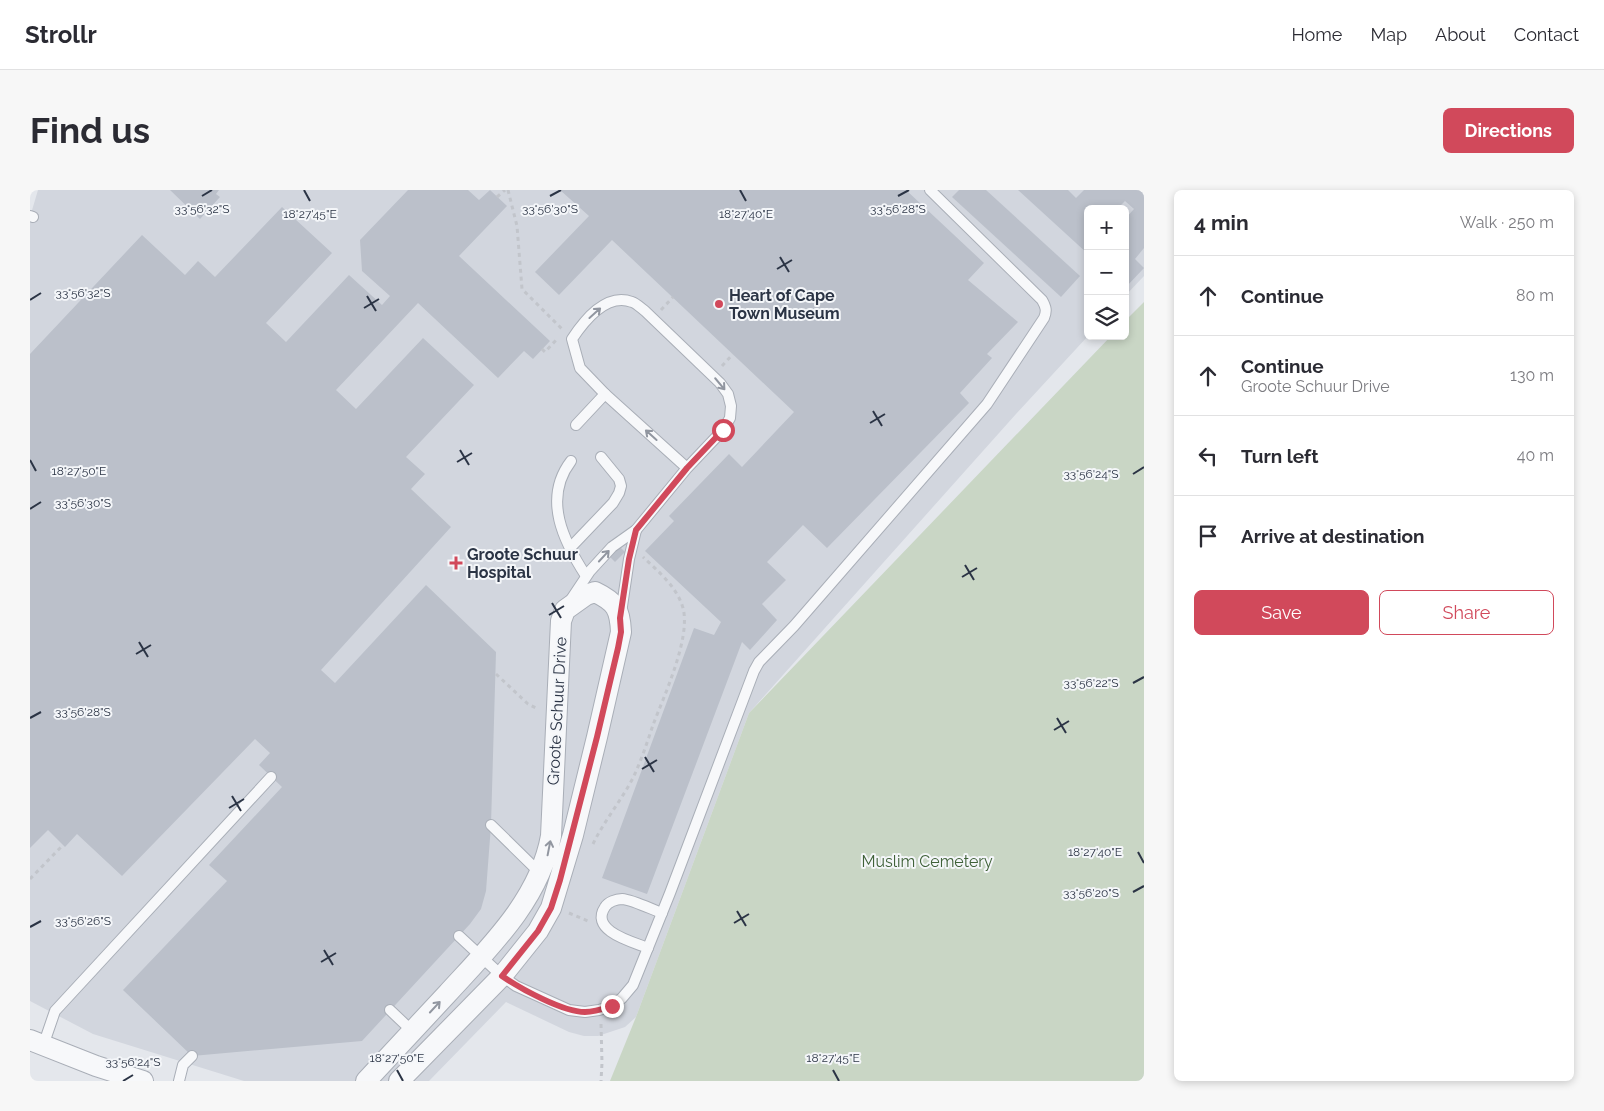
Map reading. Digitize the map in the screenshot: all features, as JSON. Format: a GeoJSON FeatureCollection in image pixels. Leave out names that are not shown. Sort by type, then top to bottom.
{"type":"FeatureCollection","features":[{"type":"Feature","properties":{"kind":"street"},"geometry":{"type":"LineString","coordinates":[[565,610],[586,595],[596,592],[616,607],[620,618]]}},
{"type":"Feature","properties":{"kind":"street","name":"Groote Schuur Drive"},"geometry":{"type":"LineString","coordinates":[[366,1081],[481,957],[518,911],[541,874],[548,854],[551,836],[561,621],[565,610]]}},
{"type":"Feature","properties":{"kind":"street","name":"Groote Schuur Drive"},"geometry":{"type":"LineString","coordinates":[[399,1081],[502,976],[538,931],[551,908],[575,826],[616,656],[621,632],[620,618]]}},
{"type":"Feature","properties":{"kind":"street"},"geometry":{"type":"LineString","coordinates":[[36,1043],[96,1066],[143,1081]]}},
{"type":"Feature","properties":{"kind":"lane"},"geometry":{"type":"LineString","coordinates":[[459,936],[502,976],[516,986],[569,1010],[585,1012],[612,1006],[633,985],[759,662],[794,626],[986,404],[1044,318],[1046,306],[1042,300],[930,190]]}},
{"type":"Feature","properties":{"kind":"lane"},"geometry":{"type":"LineString","coordinates":[[565,610],[586,576],[612,546],[635,533],[687,468],[723,430],[730,418],[731,406],[728,394],[720,383],[645,310],[632,302],[620,300],[603,305],[568,335],[580,368],[687,468]]}},
{"type":"Feature","properties":{"kind":"lane"},"geometry":{"type":"LineString","coordinates":[[576,424],[606,394]]}},
{"type":"Feature","properties":{"kind":"lane"},"geometry":{"type":"LineString","coordinates":[[570,548],[613,503],[619,493],[621,486],[619,478],[616,472],[601,457]]}},
{"type":"Feature","properties":{"kind":"lane"},"geometry":{"type":"LineString","coordinates":[[571,461],[564,471],[556,502],[557,514],[570,548],[586,576]]}},
{"type":"Feature","properties":{"kind":"lane"},"geometry":{"type":"LineString","coordinates":[[620,618],[635,533]]}},
{"type":"Feature","properties":{"kind":"lane"},"geometry":{"type":"LineString","coordinates":[[36,1043],[55,1011],[271,777]]}},
{"type":"Feature","properties":{"kind":"lane"},"geometry":{"type":"LineString","coordinates":[[491,826],[541,874]]}},
{"type":"Feature","properties":{"kind":"lane"},"geometry":{"type":"LineString","coordinates":[[648,948],[612,933],[603,925],[601,917],[605,906],[613,900],[623,899],[662,913]]}},
{"type":"Feature","properties":{"kind":"lane"},"geometry":{"type":"LineString","coordinates":[[390,1010],[412,1031]]}},
{"type":"Feature","properties":{"kind":"lane"},"geometry":{"type":"LineString","coordinates":[[179,1081],[183,1065],[192,1056]]}},
{"type":"Feature","properties":{"kind":"path"},"geometry":{"type":"LineString","coordinates":[[497,197],[506,190],[517,226],[522,289],[568,335],[545,352],[542,349]]}},
{"type":"Feature","properties":{"kind":"path"},"geometry":{"type":"LineString","coordinates":[[590,848],[636,772],[666,691],[685,624],[683,607],[671,585],[641,554],[645,546],[635,533]]}},
{"type":"Feature","properties":{"kind":"path"},"geometry":{"type":"LineString","coordinates":[[661,575],[666,570]]}},
{"type":"Feature","properties":{"kind":"path"},"geometry":{"type":"LineString","coordinates":[[496,674],[528,704],[540,710],[545,718],[556,720]]}},
{"type":"Feature","properties":{"kind":"path"},"geometry":{"type":"LineString","coordinates":[[30,879],[64,845]]}},
{"type":"Feature","properties":{"kind":"path"},"geometry":{"type":"LineString","coordinates":[[566,912],[595,924],[603,925]]}},
{"type":"Feature","properties":{"kind":"path"},"geometry":{"type":"LineString","coordinates":[[599,1010],[602,1037],[601,1081]]}},
{"type":"Feature","properties":{"kind":"shaded area","name":"Groote Schuur Hospital"},"geometry":{"type":"Polygon","coordinates":[[[38,190],[1144,190],[1144,276],[1129,292],[1129,205],[1084,205],[1084,340],[749,713],[636,1017],[625,1027],[598,1036],[584,1036],[569,1032],[506,1002],[429,1081],[244,1081],[93,1034],[30,1001],[30,217],[38,190]]]}},
{"type":"Feature","properties":{"kind":"green space","name":"Muslim Cemetery"},"geometry":{"type":"Polygon","coordinates":[[[1144,302],[1144,1081],[610,1081],[636,1017],[749,713],[1107,340],[1129,340],[1129,317],[1144,302]]]}},
{"type":"Feature","properties":{"kind":"building"},"geometry":{"type":"Polygon","coordinates":[[[170,190],[219,190],[216,194],[220,197],[200,219],[170,190]]]}},
{"type":"Feature","properties":{"kind":"building"},"geometry":{"type":"Polygon","coordinates":[[[408,190],[468,190],[479,200],[490,190],[507,206],[459,256],[550,341],[533,359],[524,351],[498,378],[418,303],[336,390],[356,409],[423,338],[474,385],[406,457],[425,474],[411,489],[451,527],[321,670],[335,683],[426,585],[496,652],[491,825],[486,891],[481,909],[470,924],[362,1041],[192,1056],[123,990],[227,881],[209,865],[282,787],[259,765],[270,753],[255,739],[122,876],[77,834],[65,847],[48,830],[30,848],[30,354],[142,235],[185,275],[198,261],[215,277],[282,207],[332,253],[266,323],[286,342],[349,275],[382,305],[390,296],[362,271],[360,240],[408,190]]]}},
{"type":"Feature","properties":{"kind":"building"},"geometry":{"type":"Polygon","coordinates":[[[560,190],[906,190],[984,263],[968,280],[1018,322],[987,354],[992,358],[960,393],[969,403],[827,548],[803,525],[767,562],[786,580],[762,604],[777,620],[750,650],[742,642],[647,894],[602,878],[694,628],[714,635],[721,622],[645,551],[674,521],[669,516],[729,454],[742,467],[794,412],[612,240],[559,295],[535,272],[589,216],[560,190]]]}},
{"type":"Feature","properties":{"kind":"building"},"geometry":{"type":"Polygon","coordinates":[[[959,190],[986,190],[1080,276],[1061,297],[952,197],[959,190]]]}},
{"type":"Feature","properties":{"kind":"building"},"geometry":{"type":"Polygon","coordinates":[[[1018,190],[1068,190],[1076,198],[1084,190],[1144,190],[1144,248],[1135,259],[1144,268],[1129,284],[1129,215],[1134,209],[1125,201],[1121,205],[1084,205],[1084,250],[1018,190]]]}},
{"type":"Feature","properties":{"kind":"building"},"geometry":{"type":"Polygon","coordinates":[[[620,547],[625,552],[615,562],[610,557],[620,547]]]}},
{"type":"Feature","properties":{"kind":"place","name":"Heart of Cape Town Museum"},"geometry":{"type":"Point","coordinates":[719,304]}},
{"type":"Feature","properties":{"kind":"place","name":"Groote Schuur Hospital"},"geometry":{"type":"Point","coordinates":[456,563]}},
{"type":"Feature","properties":{"kind":"route"},"geometry":{"type":"LineString","coordinates":[[612,1006],[585,1012],[569,1010],[516,986],[502,976],[524,951],[538,931],[551,908],[560,880],[618,648],[621,632],[620,618],[629,559],[636,530],[687,468],[723,430]]}}]}
